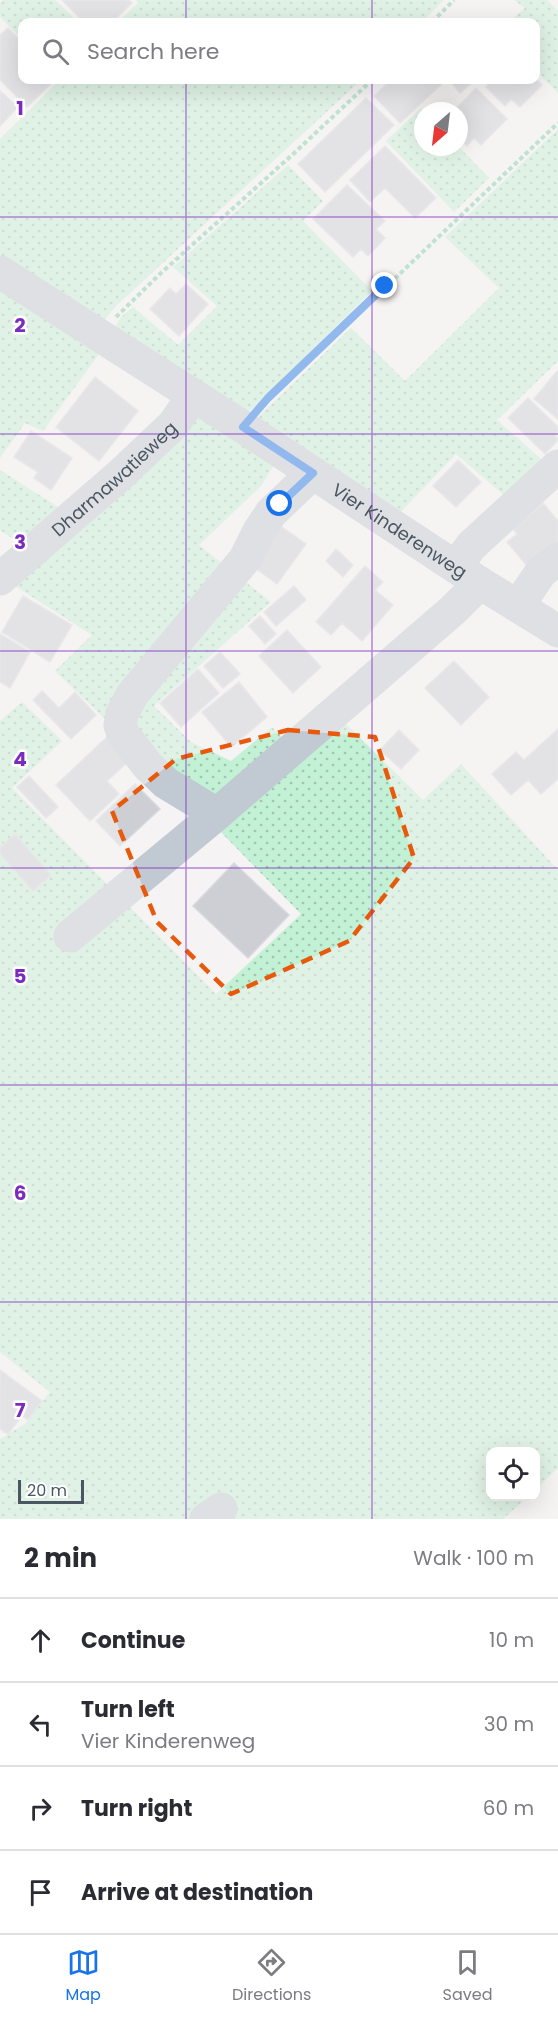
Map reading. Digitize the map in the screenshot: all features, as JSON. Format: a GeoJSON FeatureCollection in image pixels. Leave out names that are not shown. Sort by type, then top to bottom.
{"type":"FeatureCollection","features":[{"type":"Feature","properties":{"kind":"street","name":"Vier Kinderenweg"},"geometry":{"type":"LineString","coordinates":[[0,272],[558,631]]}},
{"type":"Feature","properties":{"kind":"street","name":"Dharmawatieweg"},"geometry":{"type":"LineString","coordinates":[[0,579],[120,476],[173,424],[194,396]]}},
{"type":"Feature","properties":{"kind":"street"},"geometry":{"type":"LineString","coordinates":[[70,936],[217,814],[453,610],[468,575],[471,546],[558,466]]}},
{"type":"Feature","properties":{"kind":"street"},"geometry":{"type":"LineString","coordinates":[[217,814],[166,783],[148,766],[123,734],[120,725],[122,714],[132,695],[245,559],[271,513],[313,473]]}},
{"type":"Feature","properties":{"kind":"street"},"geometry":{"type":"LineString","coordinates":[[518,606],[541,572],[558,559]]}},
{"type":"Feature","properties":{"kind":"path"},"geometry":{"type":"LineString","coordinates":[[436,18],[454,0]]}},
{"type":"Feature","properties":{"kind":"path"},"geometry":{"type":"LineString","coordinates":[[101,336],[125,307],[368,84]]}},
{"type":"Feature","properties":{"kind":"path"},"geometry":{"type":"LineString","coordinates":[[243,427],[268,398],[558,123]]}},
{"type":"Feature","properties":{"kind":"highlighted area"},"geometry":{"type":"Polygon","coordinates":[[[288,730],[375,737],[414,858],[349,941],[231,994],[157,922],[112,811],[176,759],[288,730]]]}},
{"type":"Feature","properties":{"kind":"green space"},"geometry":{"type":"Polygon","coordinates":[[[3,0],[55,0],[74,18],[18,18],[18,35],[0,17],[0,3],[3,0]]]}},
{"type":"Feature","properties":{"kind":"green space"},"geometry":{"type":"Polygon","coordinates":[[[136,0],[444,0],[426,18],[122,18],[138,3],[136,0]]]}},
{"type":"Feature","properties":{"kind":"green space"},"geometry":{"type":"Polygon","coordinates":[[[514,0],[547,0],[558,11],[558,93],[540,75],[540,18],[514,18],[525,8],[514,0]]]}},
{"type":"Feature","properties":{"kind":"green space"},"geometry":{"type":"Polygon","coordinates":[[[56,84],[357,84],[116,306],[102,323],[0,257],[0,139],[56,84]]]}},
{"type":"Feature","properties":{"kind":"green space"},"geometry":{"type":"Polygon","coordinates":[[[414,115],[414,156],[468,156],[489,178],[454,212],[386,141],[414,115]]]}},
{"type":"Feature","properties":{"kind":"green space"},"geometry":{"type":"Polygon","coordinates":[[[558,129],[558,361],[497,420],[550,467],[512,502],[456,454],[396,517],[257,418],[351,328],[405,381],[499,288],[445,237],[558,129]]]}},
{"type":"Feature","properties":{"kind":"green space"},"geometry":{"type":"Polygon","coordinates":[[[288,165],[323,201],[303,221],[372,291],[251,410],[244,413],[113,330],[121,317],[133,307],[178,345],[217,306],[173,267],[288,165]]]}},
{"type":"Feature","properties":{"kind":"green space"},"geometry":{"type":"Polygon","coordinates":[[[0,284],[102,350],[43,431],[25,423],[0,458],[0,284]]]}},
{"type":"Feature","properties":{"kind":"green space"},"geometry":{"type":"Polygon","coordinates":[[[192,412],[276,462],[261,486],[199,545],[271,602],[154,706],[191,742],[231,761],[272,727],[282,738],[220,795],[210,796],[106,720],[55,671],[92,635],[7,581],[192,412]]]}},
{"type":"Feature","properties":{"kind":"green space"},"geometry":{"type":"Polygon","coordinates":[[[0,470],[66,512],[26,548],[0,530],[0,470]]]}},
{"type":"Feature","properties":{"kind":"green space"},"geometry":{"type":"Polygon","coordinates":[[[22,702],[62,741],[12,788],[216,994],[301,914],[215,826],[337,715],[423,800],[461,764],[558,870],[558,1468],[540,1485],[540,1447],[486,1447],[486,1501],[523,1501],[503,1519],[0,1519],[0,1439],[25,1424],[50,1392],[0,1352],[0,721],[22,702]]]}},
{"type":"Feature","properties":{"kind":"building"},"geometry":{"type":"Polygon","coordinates":[[[62,0],[129,0],[132,3],[116,18],[80,18],[62,0]]]}},
{"type":"Feature","properties":{"kind":"building"},"geometry":{"type":"Polygon","coordinates":[[[8,28],[18,38],[18,84],[51,84],[27,107],[0,80],[0,35],[8,28]]]}},
{"type":"Feature","properties":{"kind":"building"},"geometry":{"type":"Polygon","coordinates":[[[540,83],[542,85],[520,107],[511,99],[505,106],[486,87],[489,84],[540,83]]]}},
{"type":"Feature","properties":{"kind":"building"},"geometry":{"type":"Polygon","coordinates":[[[387,84],[442,84],[422,102],[414,102],[414,110],[400,123],[374,96],[387,84]]]}},
{"type":"Feature","properties":{"kind":"building"},"geometry":{"type":"Polygon","coordinates":[[[452,84],[471,84],[460,93],[452,84]]]}},
{"type":"Feature","properties":{"kind":"building"},"geometry":{"type":"Polygon","coordinates":[[[476,88],[507,119],[481,145],[474,138],[468,145],[468,102],[463,102],[476,88]]]}},
{"type":"Feature","properties":{"kind":"building"},"geometry":{"type":"Polygon","coordinates":[[[0,91],[18,107],[0,126],[0,91]]]}},
{"type":"Feature","properties":{"kind":"building"},"geometry":{"type":"Polygon","coordinates":[[[366,98],[394,125],[325,192],[298,164],[366,98]]]}},
{"type":"Feature","properties":{"kind":"building"},"geometry":{"type":"Polygon","coordinates":[[[385,146],[436,198],[415,218],[385,188],[370,202],[350,180],[385,146]]]}},
{"type":"Feature","properties":{"kind":"building"},"geometry":{"type":"Polygon","coordinates":[[[347,185],[385,221],[376,229],[385,238],[368,256],[361,249],[353,257],[313,219],[347,185]]]}},
{"type":"Feature","properties":{"kind":"building"},"geometry":{"type":"Polygon","coordinates":[[[186,284],[208,304],[179,336],[150,309],[170,288],[176,294],[186,284]]]}},
{"type":"Feature","properties":{"kind":"building"},"geometry":{"type":"Polygon","coordinates":[[[558,372],[558,419],[534,399],[558,372]]]}},
{"type":"Feature","properties":{"kind":"building"},"geometry":{"type":"Polygon","coordinates":[[[95,377],[138,411],[99,461],[56,427],[95,377]]]}},
{"type":"Feature","properties":{"kind":"building"},"geometry":{"type":"Polygon","coordinates":[[[528,398],[558,427],[555,435],[558,440],[545,454],[508,418],[528,398]]]}},
{"type":"Feature","properties":{"kind":"building"},"geometry":{"type":"Polygon","coordinates":[[[31,431],[72,458],[51,490],[34,478],[38,472],[14,457],[31,431]]]}},
{"type":"Feature","properties":{"kind":"building"},"geometry":{"type":"Polygon","coordinates":[[[458,460],[481,482],[456,507],[433,486],[458,460]]]}},
{"type":"Feature","properties":{"kind":"building"},"geometry":{"type":"Polygon","coordinates":[[[543,503],[558,521],[558,543],[528,567],[507,542],[517,534],[513,529],[543,503]]]}},
{"type":"Feature","properties":{"kind":"building"},"geometry":{"type":"Polygon","coordinates":[[[279,525],[306,544],[277,584],[251,565],[279,525]]]}},
{"type":"Feature","properties":{"kind":"building"},"geometry":{"type":"Polygon","coordinates":[[[336,549],[353,565],[343,577],[326,561],[336,549]]]}},
{"type":"Feature","properties":{"kind":"building"},"geometry":{"type":"Polygon","coordinates":[[[365,566],[383,582],[375,590],[393,605],[362,641],[342,623],[331,635],[316,622],[365,566]]]}},
{"type":"Feature","properties":{"kind":"building"},"geometry":{"type":"Polygon","coordinates":[[[294,586],[306,600],[276,626],[264,612],[294,586]]]}},
{"type":"Feature","properties":{"kind":"building"},"geometry":{"type":"Polygon","coordinates":[[[23,596],[72,625],[50,662],[2,632],[23,596]]]}},
{"type":"Feature","properties":{"kind":"building"},"geometry":{"type":"Polygon","coordinates":[[[260,616],[276,634],[265,644],[249,626],[260,616]]]}},
{"type":"Feature","properties":{"kind":"building"},"geometry":{"type":"Polygon","coordinates":[[[287,630],[321,667],[293,693],[259,656],[287,630]]]}},
{"type":"Feature","properties":{"kind":"building"},"geometry":{"type":"Polygon","coordinates":[[[0,634],[30,652],[10,688],[0,682],[0,634]]]}},
{"type":"Feature","properties":{"kind":"building"},"geometry":{"type":"Polygon","coordinates":[[[220,652],[240,674],[223,688],[204,666],[220,652]]]}},
{"type":"Feature","properties":{"kind":"building"},"geometry":{"type":"Polygon","coordinates":[[[454,661],[489,697],[461,725],[425,688],[454,661]]]}},
{"type":"Feature","properties":{"kind":"building"},"geometry":{"type":"Polygon","coordinates":[[[198,669],[219,693],[181,727],[160,703],[198,669]]]}},
{"type":"Feature","properties":{"kind":"building"},"geometry":{"type":"Polygon","coordinates":[[[239,682],[267,717],[231,747],[202,712],[239,682]]]}},
{"type":"Feature","properties":{"kind":"building"},"geometry":{"type":"Polygon","coordinates":[[[42,691],[59,708],[75,692],[96,715],[71,739],[33,700],[42,691]]]}},
{"type":"Feature","properties":{"kind":"building"},"geometry":{"type":"Polygon","coordinates":[[[558,729],[558,779],[541,794],[528,780],[511,795],[492,774],[516,752],[524,760],[558,729]]]}},
{"type":"Feature","properties":{"kind":"building"},"geometry":{"type":"Polygon","coordinates":[[[399,730],[419,750],[401,769],[380,750],[399,730]]]}},
{"type":"Feature","properties":{"kind":"building"},"geometry":{"type":"Polygon","coordinates":[[[108,736],[130,760],[107,781],[119,794],[90,821],[56,785],[108,736]]]}},
{"type":"Feature","properties":{"kind":"building"},"geometry":{"type":"Polygon","coordinates":[[[29,776],[58,807],[46,818],[17,787],[29,776]]]}},
{"type":"Feature","properties":{"kind":"building"},"geometry":{"type":"Polygon","coordinates":[[[135,784],[160,809],[120,846],[96,821],[135,784]]]}},
{"type":"Feature","properties":{"kind":"building"},"geometry":{"type":"Polygon","coordinates":[[[15,834],[51,875],[33,891],[0,854],[0,847],[15,834]]]}},
{"type":"Feature","properties":{"kind":"building"},"geometry":{"type":"Polygon","coordinates":[[[234,863],[289,915],[248,958],[193,906],[234,863]]]}},
{"type":"Feature","properties":{"kind":"building"},"geometry":{"type":"Polygon","coordinates":[[[0,1370],[42,1401],[28,1420],[22,1416],[8,1434],[0,1429],[0,1370]]]}},
{"type":"Feature","properties":{"kind":"route"},"geometry":{"type":"LineString","coordinates":[[280,504],[313,473],[243,427],[268,398],[385,286]]}}]}
